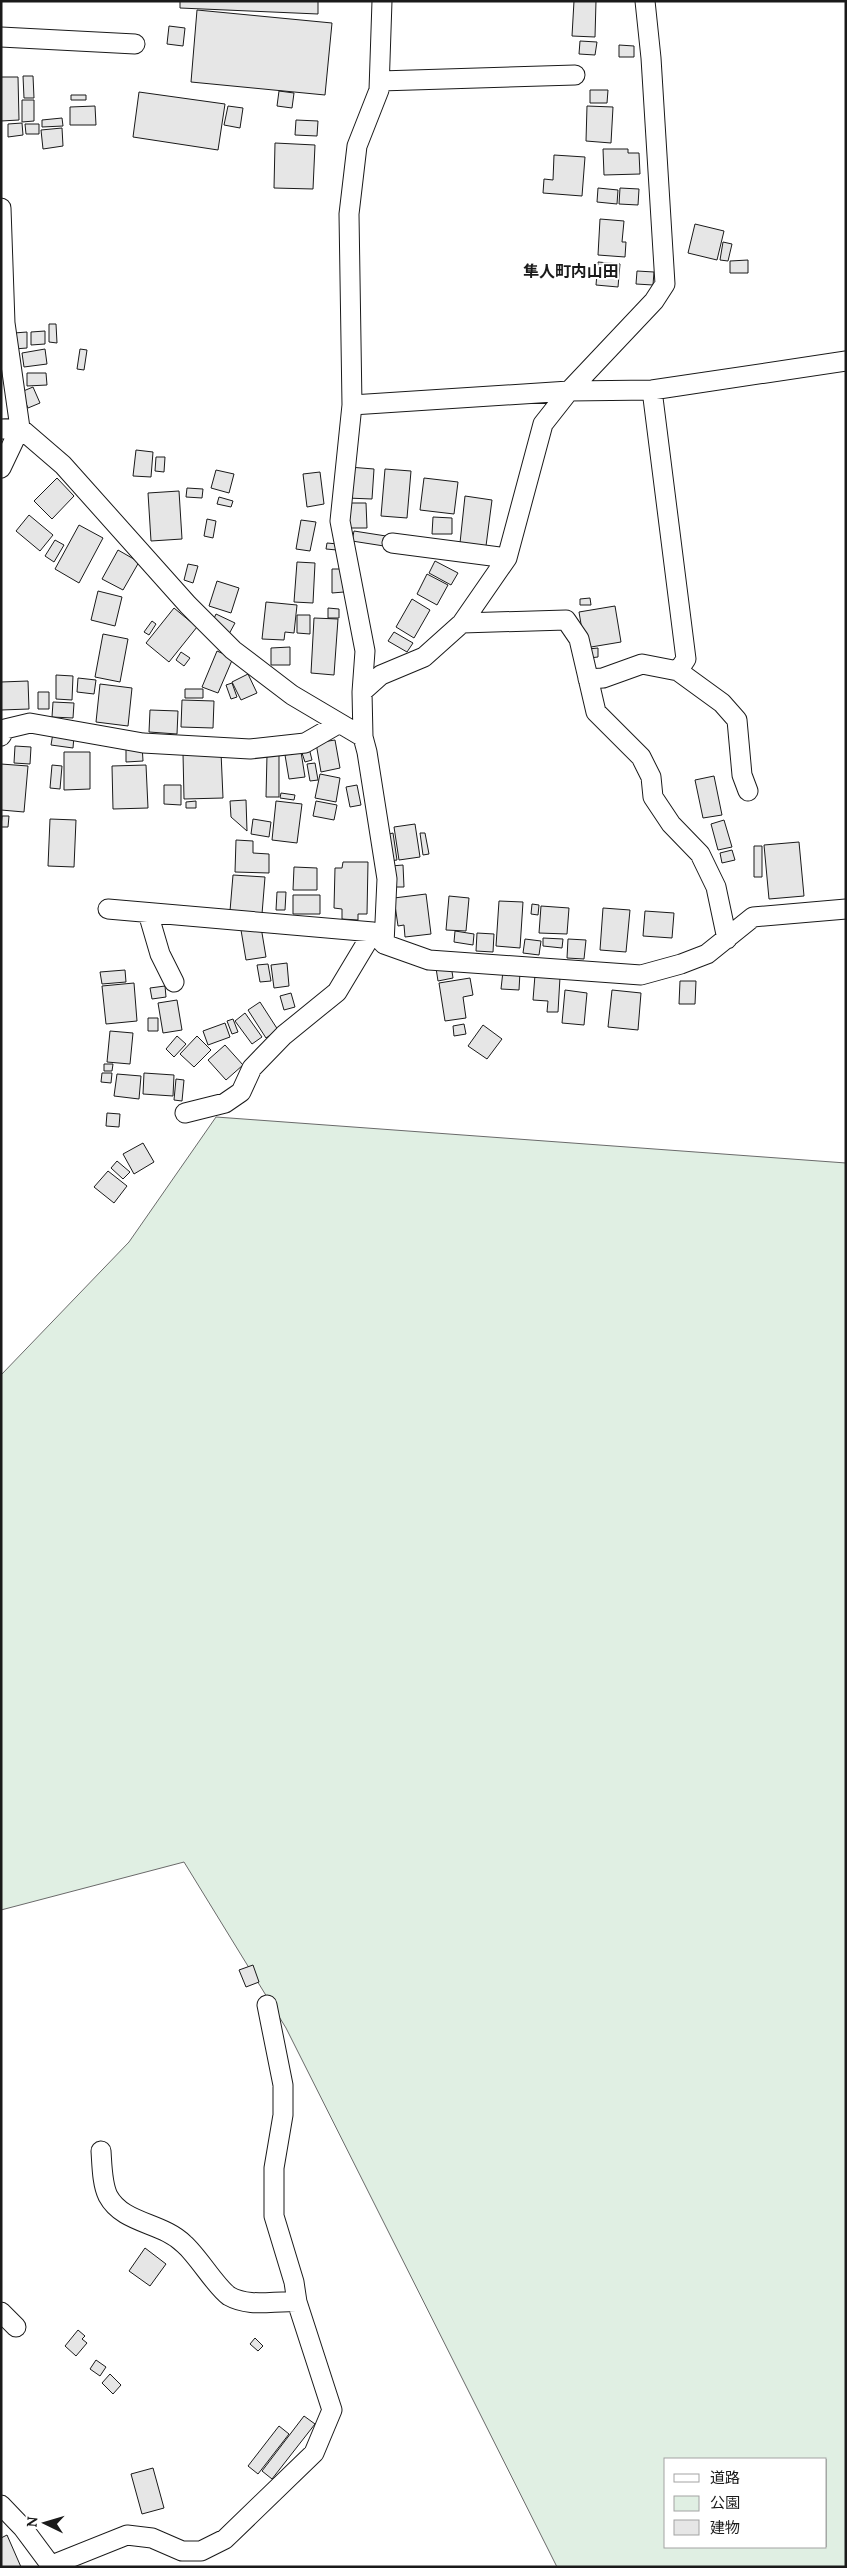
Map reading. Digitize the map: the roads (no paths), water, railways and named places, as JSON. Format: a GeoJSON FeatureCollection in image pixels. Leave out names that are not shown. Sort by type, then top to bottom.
{"type":"FeatureCollection","features":[{"type":"Feature","properties":{"kind":"street"},"geometry":{"type":"LineString","coordinates":[[185,1112],[224,1103],[241,1092],[252,1068],[284,1035],[337,992],[378,938],[386,879],[367,752],[363,737],[362,692],[365,651],[340,521],[352,406],[349,214],[358,146],[379,90],[382,1]]}},
{"type":"Feature","properties":{"kind":"street"},"geometry":{"type":"LineString","coordinates":[[362,692],[381,675],[424,658],[462,623],[507,558],[542,424],[569,391],[654,301],[665,284],[651,58],[645,1]]}},
{"type":"Feature","properties":{"kind":"street"},"geometry":{"type":"LineString","coordinates":[[1,37],[135,44]]}},
{"type":"Feature","properties":{"kind":"street"},"geometry":{"type":"LineString","coordinates":[[380,81],[575,75]]}},
{"type":"Feature","properties":{"kind":"street"},"geometry":{"type":"LineString","coordinates":[[1,208],[11,428],[1,468]]}},
{"type":"Feature","properties":{"kind":"street"},"geometry":{"type":"LineString","coordinates":[[352,406],[569,391],[652,390],[846,361]]}},
{"type":"Feature","properties":{"kind":"street"},"geometry":{"type":"LineString","coordinates":[[652,390],[686,659],[678,671]]}},
{"type":"Feature","properties":{"kind":"street"},"geometry":{"type":"LineString","coordinates":[[11,428],[63,464],[188,605],[233,650],[292,695],[338,724],[363,737]]}},
{"type":"Feature","properties":{"kind":"street"},"geometry":{"type":"LineString","coordinates":[[392,543],[507,558]]}},
{"type":"Feature","properties":{"kind":"street"},"geometry":{"type":"LineString","coordinates":[[462,623],[566,620],[580,639],[596,712],[641,757],[651,777],[653,797],[671,824],[700,854],[716,887],[727,939]]}},
{"type":"Feature","properties":{"kind":"street"},"geometry":{"type":"LineString","coordinates":[[588,679],[603,678],[642,664],[678,671],[722,704],[737,720],[742,776],[748,791]]}},
{"type":"Feature","properties":{"kind":"street"},"geometry":{"type":"LineString","coordinates":[[1,736],[5,729],[30,723],[143,743],[250,749],[305,743],[338,724]]}},
{"type":"Feature","properties":{"kind":"street"},"geometry":{"type":"LineString","coordinates":[[108,909],[378,938],[429,960],[641,975],[707,954],[753,917],[846,910]]}},
{"type":"Feature","properties":{"kind":"street"},"geometry":{"type":"LineString","coordinates":[[148,913],[160,954],[174,982]]}},
{"type":"Feature","properties":{"kind":"street"},"geometry":{"type":"LineString","coordinates":[[1,2505],[52,2566],[127,2535],[152,2538],[182,2551],[201,2550],[225,2539],[314,2452],[332,2410],[297,2302],[287,2257],[274,2216],[274,2168],[279,2146],[283,2085],[267,2005]]}},
{"type":"Feature","properties":{"kind":"street"},"geometry":{"type":"LineString","coordinates":[[101,2151],[108,2196],[123,2213],[166,2229],[184,2244],[228,2295],[244,2301],[297,2302]]}},
{"type":"Feature","properties":{"kind":"street"},"geometry":{"type":"LineString","coordinates":[[1,2312],[16,2327],[1,2327]]}},
{"type":"Feature","properties":{"kind":"district","name":"隼人町内山田"},"geometry":{"type":"Point","coordinates":[571,271]}}]}
